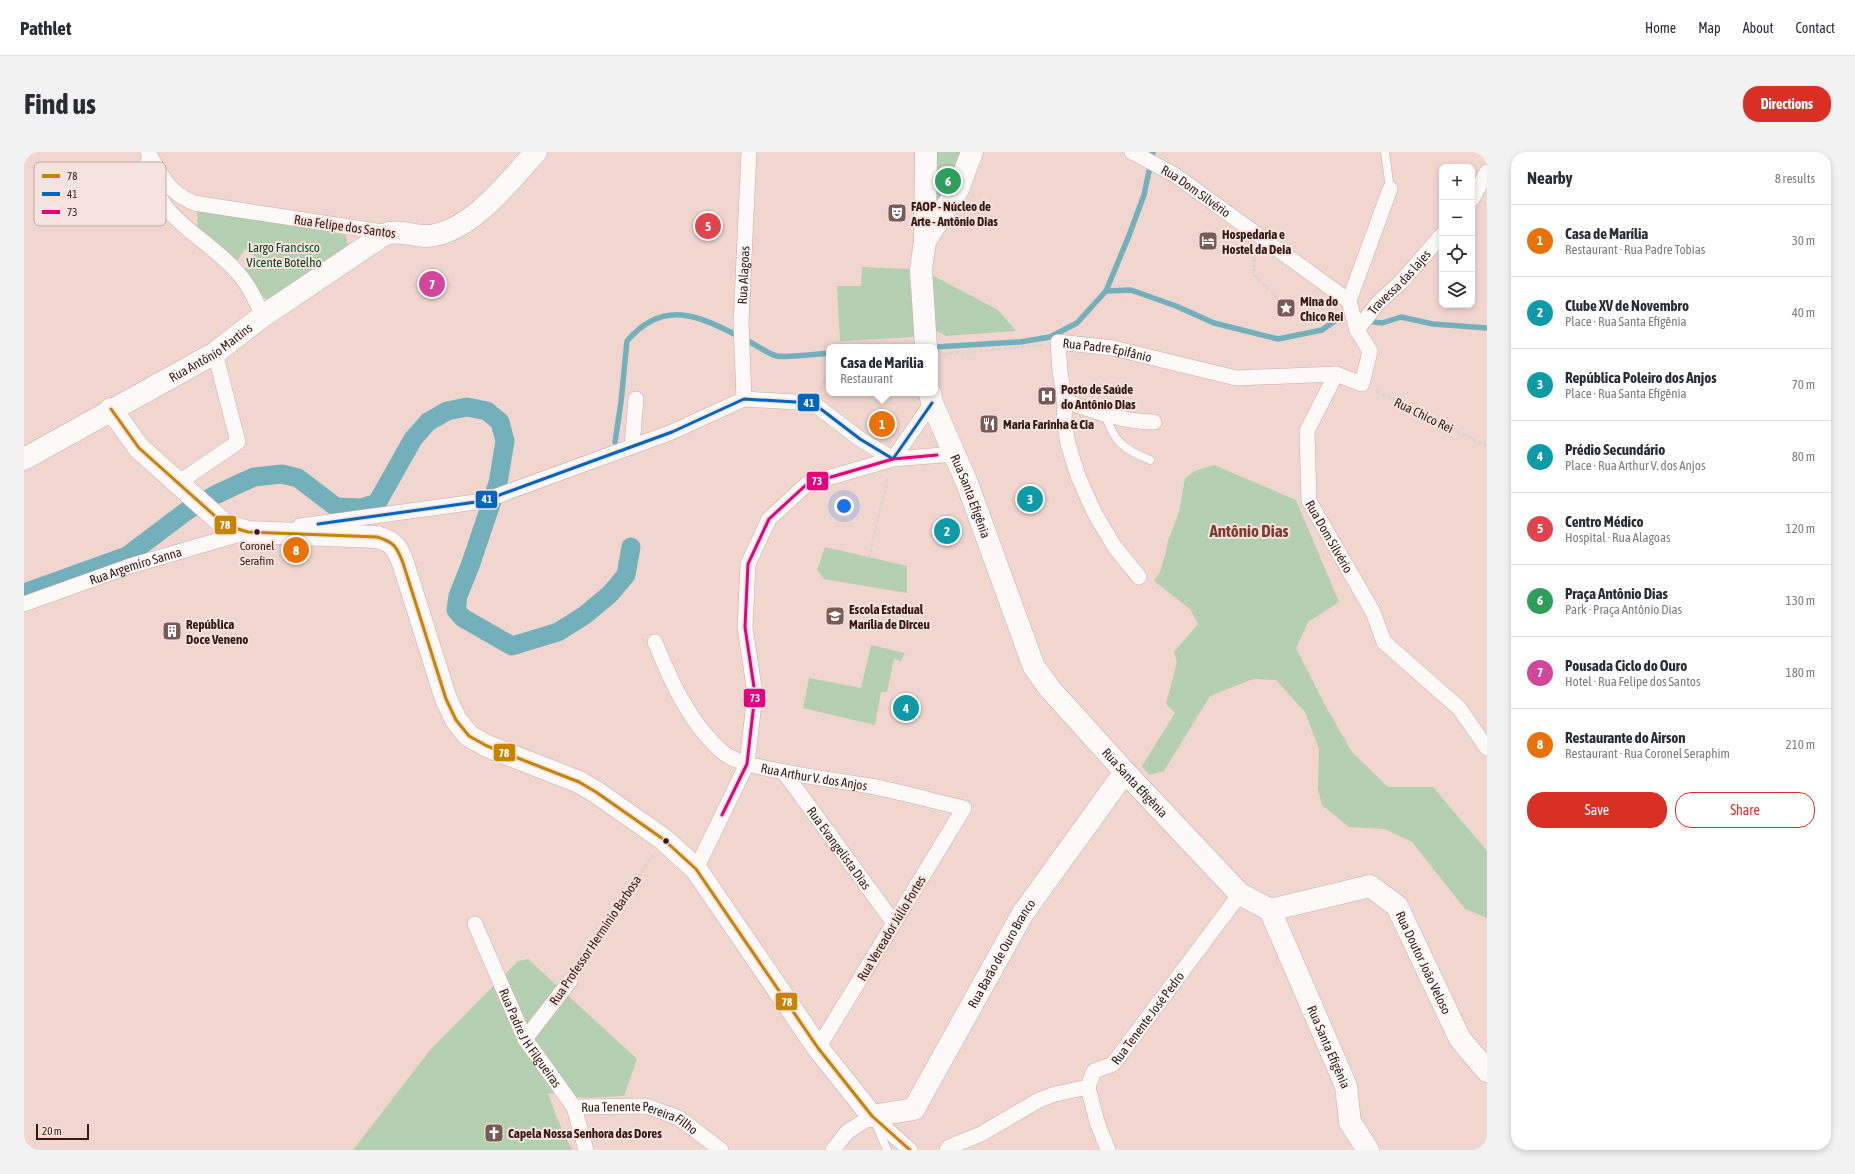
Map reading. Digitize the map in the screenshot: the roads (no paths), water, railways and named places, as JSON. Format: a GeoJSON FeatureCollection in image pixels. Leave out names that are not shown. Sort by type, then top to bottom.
{"type":"FeatureCollection","features":[{"type":"Feature","properties":{"kind":"street","name":"Rua Felipe dos Santos"},"geometry":{"type":"LineString","coordinates":[[148,152],[153,162]]}},
{"type":"Feature","properties":{"kind":"street"},"geometry":{"type":"LineString","coordinates":[[148,152],[148,162]]}},
{"type":"Feature","properties":{"kind":"street"},"geometry":{"type":"LineString","coordinates":[[511,178],[518,152]]}},
{"type":"Feature","properties":{"kind":"street","name":"Rua Felipe dos Santos"},"geometry":{"type":"LineString","coordinates":[[166,184],[181,198],[194,204],[389,233],[434,236],[454,229],[466,222],[494,198],[536,152]]}},
{"type":"Feature","properties":{"kind":"street","name":"Rua Alagoas"},"geometry":{"type":"LineString","coordinates":[[744,399],[741,322],[749,152]]}},
{"type":"Feature","properties":{"kind":"street"},"geometry":{"type":"LineString","coordinates":[[926,152],[925,241],[921,269],[926,344]]}},
{"type":"Feature","properties":{"kind":"street"},"geometry":{"type":"LineString","coordinates":[[925,241],[958,189],[972,152]]}},
{"type":"Feature","properties":{"kind":"street","name":"Rua Dom Silvério"},"geometry":{"type":"LineString","coordinates":[[1132,152],[1175,175],[1349,301]]}},
{"type":"Feature","properties":{"kind":"street"},"geometry":{"type":"LineString","coordinates":[[1475,195],[1485,182]]}},
{"type":"Feature","properties":{"kind":"street"},"geometry":{"type":"LineString","coordinates":[[1336,374],[1362,384],[1370,351],[1357,330],[1349,301],[1390,190]]}},
{"type":"Feature","properties":{"kind":"street"},"geometry":{"type":"LineString","coordinates":[[166,208],[172,215],[212,247],[237,271],[252,293],[263,316]]}},
{"type":"Feature","properties":{"kind":"street","name":"Rua Antônio Martins"},"geometry":{"type":"LineString","coordinates":[[24,459],[111,409],[215,353],[263,316],[373,242],[389,233]]}},
{"type":"Feature","properties":{"kind":"street","name":"Travessa das lajes"},"geometry":{"type":"LineString","coordinates":[[1357,330],[1378,303],[1401,282],[1441,236]]}},
{"type":"Feature","properties":{"kind":"street","name":"Rua Padre Epifânio"},"geometry":{"type":"LineString","coordinates":[[1139,577],[1114,546],[1094,512],[1078,476],[1068,444],[1064,420],[1065,401],[1060,372],[1058,342],[1112,348],[1236,378],[1336,374]]}},
{"type":"Feature","properties":{"kind":"street"},"geometry":{"type":"LineString","coordinates":[[178,483],[238,442],[215,353]]}},
{"type":"Feature","properties":{"kind":"street","name":"Rua Dom Silvério"},"geometry":{"type":"LineString","coordinates":[[1336,374],[1307,431],[1309,501],[1373,612],[1384,642],[1459,708],[1487,748]]}},
{"type":"Feature","properties":{"kind":"street"},"geometry":{"type":"LineString","coordinates":[[893,459],[931,398]]}},
{"type":"Feature","properties":{"kind":"street","name":"Rua Santa Efigênia"},"geometry":{"type":"LineString","coordinates":[[931,398],[968,483],[1034,667],[1050,689],[1125,772],[1240,894],[1270,910],[1346,1086],[1350,1122],[1368,1150]]}},
{"type":"Feature","properties":{"kind":"street"},"geometry":{"type":"LineString","coordinates":[[632,446],[636,399]]}},
{"type":"Feature","properties":{"kind":"street"},"geometry":{"type":"LineString","coordinates":[[744,399],[813,403],[860,439],[893,459]]}},
{"type":"Feature","properties":{"kind":"street","name":"Rua Argemiro Sanna"},"geometry":{"type":"LineString","coordinates":[[24,604],[130,566],[256,532],[483,501],[672,432],[744,399]]}},
{"type":"Feature","properties":{"kind":"street"},"geometry":{"type":"LineString","coordinates":[[1065,401],[1105,414],[1131,420],[1154,422]]}},
{"type":"Feature","properties":{"kind":"street"},"geometry":{"type":"LineString","coordinates":[[111,409],[139,448],[225,525],[256,532],[377,537],[388,541],[397,548],[446,699],[456,720],[469,736],[486,746],[579,782],[596,792],[663,839],[696,869],[818,1048],[872,1116],[910,1150]]}},
{"type":"Feature","properties":{"kind":"street"},"geometry":{"type":"LineString","coordinates":[[696,869],[747,764],[755,694],[745,627],[748,564],[769,519],[807,484],[893,459],[955,454]]}},
{"type":"Feature","properties":{"kind":"street","name":"Rua Arthur V. dos Anjos"},"geometry":{"type":"LineString","coordinates":[[655,642],[682,700],[704,734],[727,755],[747,764],[784,772],[870,786],[964,808]]}},
{"type":"Feature","properties":{"kind":"street","name":"Rua Evangelista Dias"},"geometry":{"type":"LineString","coordinates":[[784,772],[894,923]]}},
{"type":"Feature","properties":{"kind":"street","name":"Rua Barão de Ouro Branco"},"geometry":{"type":"LineString","coordinates":[[872,1116],[914,1109],[1023,914],[1125,772]]}},
{"type":"Feature","properties":{"kind":"street","name":"Rua Vereador Júlio Fortes"},"geometry":{"type":"LineString","coordinates":[[818,1048],[964,808]]}},
{"type":"Feature","properties":{"kind":"street","name":"Rua Doutor João Veloso"},"geometry":{"type":"LineString","coordinates":[[1270,910],[1370,886],[1397,906],[1460,1039],[1487,1071]]}},
{"type":"Feature","properties":{"kind":"street","name":"Rua Tenente José Pedro"},"geometry":{"type":"LineString","coordinates":[[1088,1087],[1094,1071],[1113,1064],[1240,894]]}},
{"type":"Feature","properties":{"kind":"street","name":"Rua Padre J H Filgueiras"},"geometry":{"type":"LineString","coordinates":[[475,924],[525,1039],[574,1108],[586,1150]]}},
{"type":"Feature","properties":{"kind":"street","name":"Rua Professor Hermínio Barbosa"},"geometry":{"type":"LineString","coordinates":[[525,1039],[570,981]]}},
{"type":"Feature","properties":{"kind":"street"},"geometry":{"type":"LineString","coordinates":[[947,1150],[949,1147],[981,1134],[1039,1100],[1055,1094],[1088,1087],[1097,1122],[1108,1150]]}},
{"type":"Feature","properties":{"kind":"street","name":"Rua Tenente Pereira Filho"},"geometry":{"type":"LineString","coordinates":[[574,1108],[646,1106],[679,1118],[721,1150]]}},
{"type":"Feature","properties":{"kind":"street"},"geometry":{"type":"LineString","coordinates":[[834,1150],[847,1132],[872,1116]]}},
{"type":"Feature","properties":{"kind":"lane"},"geometry":{"type":"LineString","coordinates":[[1385,152],[1390,190]]}},
{"type":"Feature","properties":{"kind":"lane"},"geometry":{"type":"LineString","coordinates":[[1105,414],[1112,433],[1117,441],[1132,452],[1150,460]]}},
{"type":"Feature","properties":{"kind":"lane"},"geometry":{"type":"LineString","coordinates":[[872,1116],[887,1150]]}},
{"type":"Feature","properties":{"kind":"waterway"},"geometry":{"type":"LineString","coordinates":[[938,347],[1020,342],[1050,337],[1077,323],[1106,291],[1144,195],[1153,152]]}},
{"type":"Feature","properties":{"kind":"waterway"},"geometry":{"type":"LineString","coordinates":[[1106,291],[1131,290],[1176,306],[1214,323],[1278,339],[1322,330],[1343,315],[1352,317]]}},
{"type":"Feature","properties":{"kind":"waterway"},"geometry":{"type":"LineString","coordinates":[[615,442],[621,402],[627,341],[642,327],[657,318],[672,315],[687,316],[702,320],[718,326],[770,354],[777,356],[826,353]]}},
{"type":"Feature","properties":{"kind":"waterway"},"geometry":{"type":"LineString","coordinates":[[1366,321],[1382,323],[1401,317],[1433,324],[1487,328]]}},
{"type":"Feature","properties":{"kind":"waterway"},"geometry":{"type":"LineString","coordinates":[[24,593],[127,556],[188,510],[217,494],[254,477],[282,474],[298,478],[336,507],[361,508],[377,503],[413,439],[428,422],[447,411],[467,407],[487,411],[500,422],[505,441],[498,483],[470,566],[458,596],[456,610],[463,618],[512,646],[558,632],[585,615],[610,594],[626,575],[631,547]]}},
{"type":"Feature","properties":{"kind":"place","name":"Praça Antônio Dias"},"geometry":{"type":"Point","coordinates":[948,181]}},
{"type":"Feature","properties":{"kind":"place","name":"FAOP - Núcleo de Arte - Antônio Dias"},"geometry":{"type":"Point","coordinates":[897,213]}},
{"type":"Feature","properties":{"kind":"place","name":"Centro Médico"},"geometry":{"type":"Point","coordinates":[708,226]}},
{"type":"Feature","properties":{"kind":"place","name":"Hospedaria e Hostel da Deia"},"geometry":{"type":"Point","coordinates":[1208,241]}},
{"type":"Feature","properties":{"kind":"place","name":"Pousada Ciclo do Ouro"},"geometry":{"type":"Point","coordinates":[432,284]}},
{"type":"Feature","properties":{"kind":"place","name":"Mina do Chico Rei"},"geometry":{"type":"Point","coordinates":[1286,308]}},
{"type":"Feature","properties":{"kind":"place","name":"Posto de Saúde do Antônio Dias"},"geometry":{"type":"Point","coordinates":[1047,396]}},
{"type":"Feature","properties":{"kind":"place","name":"Casa de Marília"},"geometry":{"type":"Point","coordinates":[882,424]}},
{"type":"Feature","properties":{"kind":"place","name":"Maria Farinha & Cia"},"geometry":{"type":"Point","coordinates":[989,424]}},
{"type":"Feature","properties":{"kind":"place","name":"República Poleiro dos Anjos"},"geometry":{"type":"Point","coordinates":[1030,499]}},
{"type":"Feature","properties":{"kind":"place","name":"Clube XV de Novembro"},"geometry":{"type":"Point","coordinates":[947,531]}},
{"type":"Feature","properties":{"kind":"place","name":"Coronel Serafim"},"geometry":{"type":"Point","coordinates":[257,532]}},
{"type":"Feature","properties":{"kind":"place","name":"Restaurante do Airson"},"geometry":{"type":"Point","coordinates":[296,550]}},
{"type":"Feature","properties":{"kind":"place","name":"Escola Estadual Marília de Dirceu"},"geometry":{"type":"Point","coordinates":[835,616]}},
{"type":"Feature","properties":{"kind":"place","name":"República Doce Veneno"},"geometry":{"type":"Point","coordinates":[172,631]}},
{"type":"Feature","properties":{"kind":"place","name":"Prédio Secundário"},"geometry":{"type":"Point","coordinates":[906,708]}},
{"type":"Feature","properties":{"kind":"place","name":"Capela Nossa Senhora das Dores"},"geometry":{"type":"Point","coordinates":[494,1133]}},
{"type":"Feature","properties":{"kind":"district","name":"Antônio Dias"},"geometry":{"type":"Point","coordinates":[1249,531]}},
{"type":"Feature","properties":{"kind":"park label","name":"Largo Francisco Vicente Botelho"},"geometry":{"type":"Point","coordinates":[284,254]}}]}
